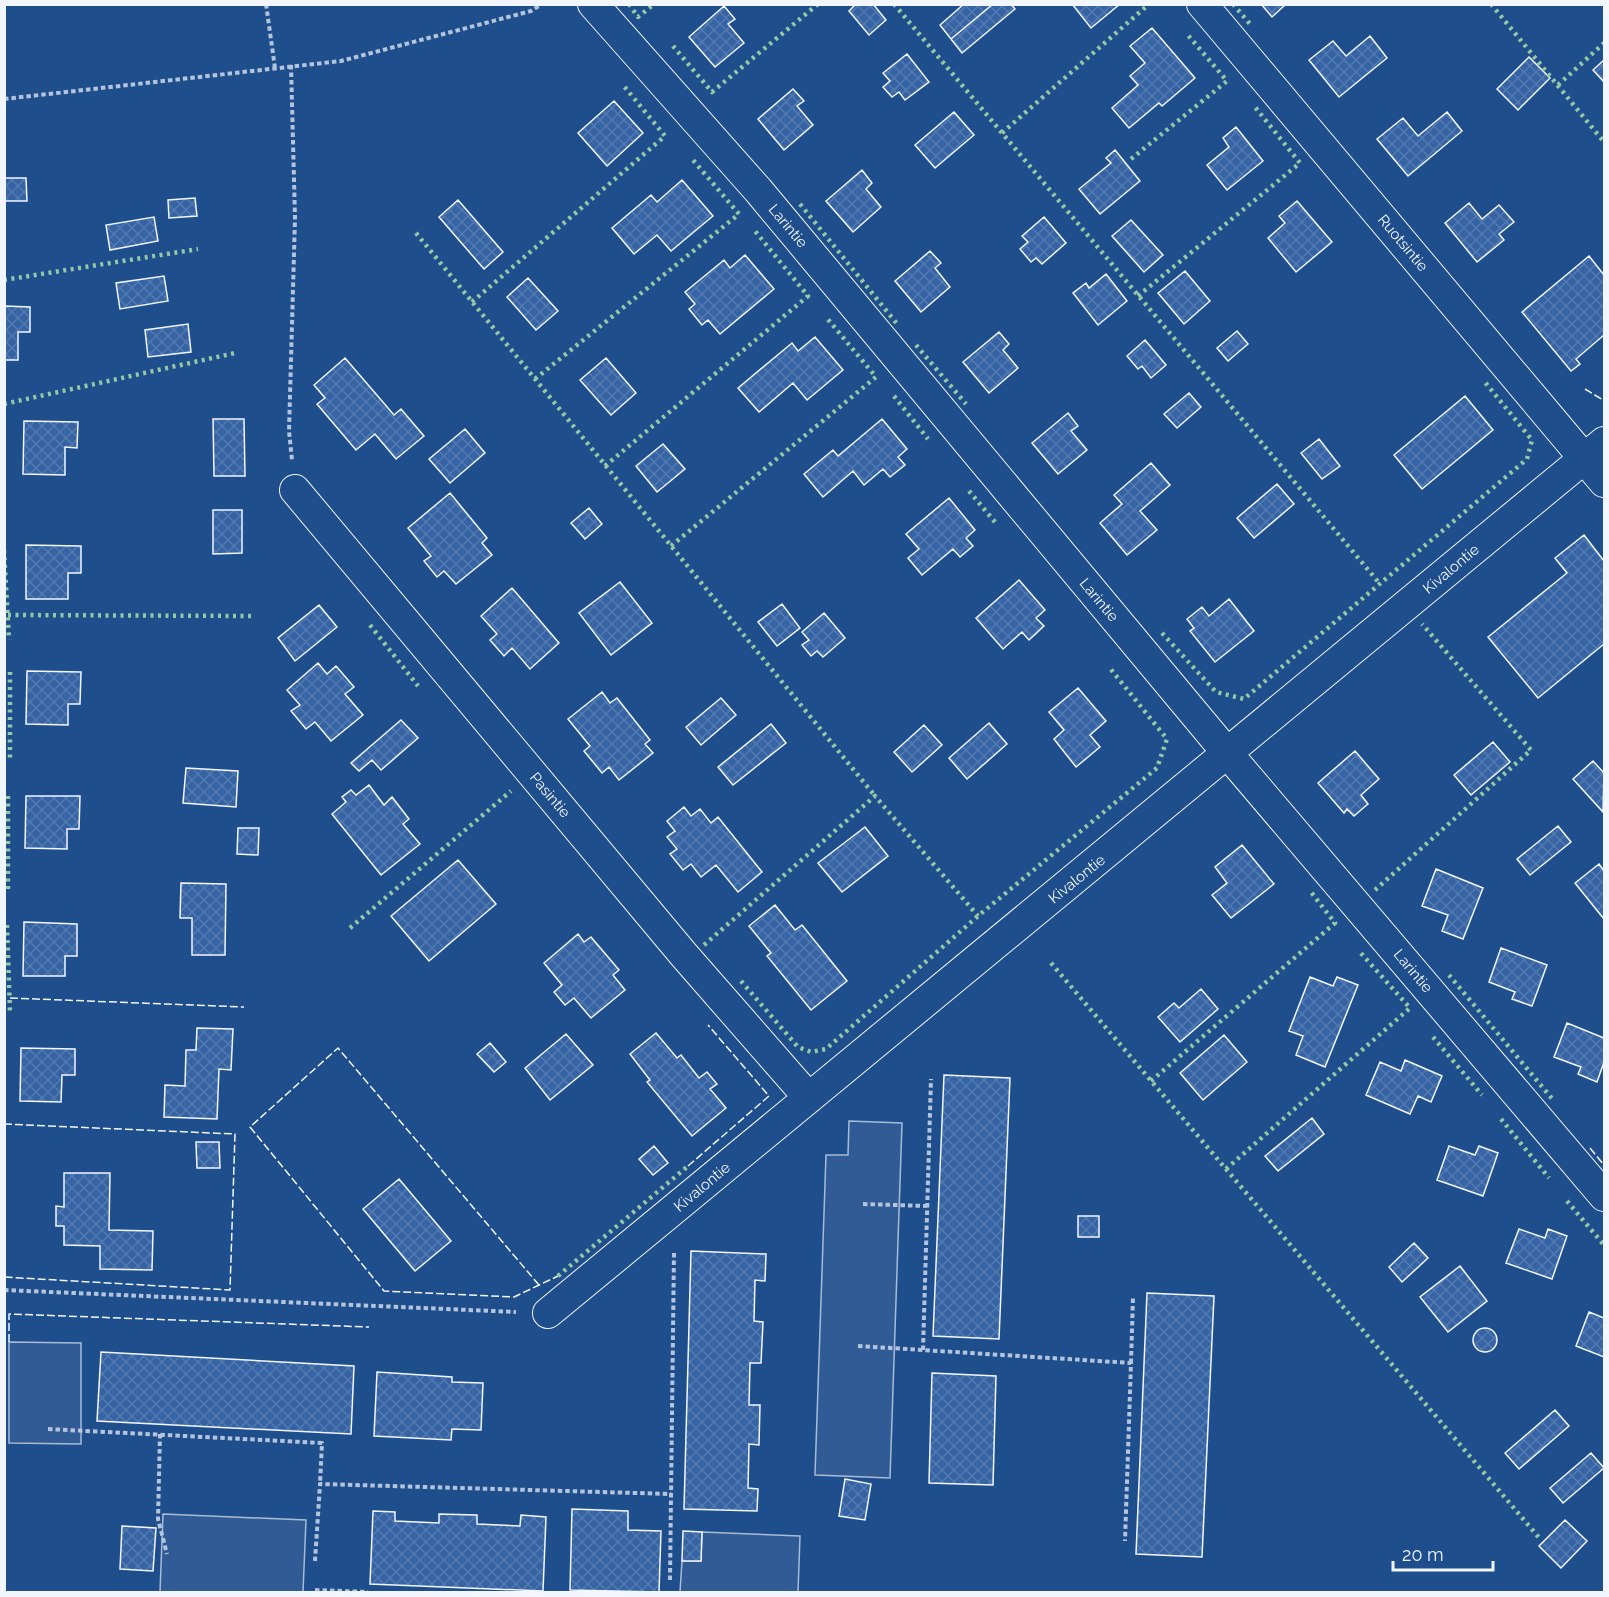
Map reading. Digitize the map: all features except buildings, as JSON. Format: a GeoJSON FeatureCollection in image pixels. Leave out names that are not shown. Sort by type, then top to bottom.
{"type":"FeatureCollection","features":[{"type":"Feature","properties":{"kind":"street","name":"Larintie"},"geometry":{"type":"LineString","coordinates":[[592,4],[758,190],[1228,754],[1605,1196]]}},
{"type":"Feature","properties":{"kind":"street","name":"Ruotsintie"},"geometry":{"type":"LineString","coordinates":[[1202,4],[1595,450],[1605,482]]}},
{"type":"Feature","properties":{"kind":"street","name":"Kivalontie"},"geometry":{"type":"LineString","coordinates":[[548,1313],[1595,450]]}},
{"type":"Feature","properties":{"kind":"street","name":"Pasintie"},"geometry":{"type":"LineString","coordinates":[[295,490],[684,955],[809,1098]]}},
{"type":"Feature","properties":{"kind":"path"},"geometry":{"type":"LineString","coordinates":[[266,4],[275,68]]}},
{"type":"Feature","properties":{"kind":"path"},"geometry":{"type":"LineString","coordinates":[[4,99],[341,61],[444,36],[531,11],[542,4]]}},
{"type":"Feature","properties":{"kind":"path"},"geometry":{"type":"LineString","coordinates":[[291,65],[294,218],[289,431],[295,490]]}},
{"type":"Feature","properties":{"kind":"path"},"geometry":{"type":"LineString","coordinates":[[923,1350],[931,1078]]}},
{"type":"Feature","properties":{"kind":"path"},"geometry":{"type":"LineString","coordinates":[[863,1204],[927,1206]]}},
{"type":"Feature","properties":{"kind":"path"},"geometry":{"type":"LineString","coordinates":[[670,1580],[675,1210]]}},
{"type":"Feature","properties":{"kind":"path"},"geometry":{"type":"LineString","coordinates":[[4,1290],[548,1313]]}},
{"type":"Feature","properties":{"kind":"path"},"geometry":{"type":"LineString","coordinates":[[1125,1541],[1133,1297]]}},
{"type":"Feature","properties":{"kind":"path"},"geometry":{"type":"LineString","coordinates":[[858,1346],[1131,1363]]}},
{"type":"Feature","properties":{"kind":"path"},"geometry":{"type":"LineString","coordinates":[[48,1429],[322,1443],[315,1561]]}},
{"type":"Feature","properties":{"kind":"path"},"geometry":{"type":"LineString","coordinates":[[160,1434],[158,1519],[167,1554]]}},
{"type":"Feature","properties":{"kind":"path"},"geometry":{"type":"LineString","coordinates":[[320,1484],[671,1494]]}},
{"type":"Feature","properties":{"kind":"path"},"geometry":{"type":"LineString","coordinates":[[315,1590],[368,1593]]}},
{"type":"Feature","properties":{"kind":"shaded area"},"geometry":{"type":"Polygon","coordinates":[[[849,1121],[902,1123],[890,1478],[815,1475],[826,1155],[848,1155],[849,1121]]]}},
{"type":"Feature","properties":{"kind":"shaded area"},"geometry":{"type":"Polygon","coordinates":[[[9,1342],[81,1343],[81,1444],[9,1443],[9,1342]]]}},
{"type":"Feature","properties":{"kind":"shaded area"},"geometry":{"type":"Polygon","coordinates":[[[163,1514],[306,1520],[303,1592],[160,1592],[163,1514]]]}},
{"type":"Feature","properties":{"kind":"shaded area"},"geometry":{"type":"Polygon","coordinates":[[[702,1532],[800,1536],[798,1592],[680,1592],[682,1561],[701,1561],[702,1532]]]}},
{"type":"Feature","properties":{"kind":"hedge"},"geometry":{"type":"LineString","coordinates":[[629,4],[638,17],[654,4]]}},
{"type":"Feature","properties":{"kind":"hedge"},"geometry":{"type":"LineString","coordinates":[[673,46],[712,92],[818,4]]}},
{"type":"Feature","properties":{"kind":"hedge"},"geometry":{"type":"LineString","coordinates":[[894,4],[1380,584]]}},
{"type":"Feature","properties":{"kind":"hedge"},"geometry":{"type":"LineString","coordinates":[[1002,133],[1149,4]]}},
{"type":"Feature","properties":{"kind":"hedge"},"geometry":{"type":"LineString","coordinates":[[1233,4],[1250,24]]}},
{"type":"Feature","properties":{"kind":"hedge"},"geometry":{"type":"LineString","coordinates":[[1491,4],[1604,142]]}},
{"type":"Feature","properties":{"kind":"hedge"},"geometry":{"type":"LineString","coordinates":[[1131,159],[1227,81],[1187,34]]}},
{"type":"Feature","properties":{"kind":"hedge"},"geometry":{"type":"LineString","coordinates":[[1558,85],[1604,43]]}},
{"type":"Feature","properties":{"kind":"hedge"},"geometry":{"type":"LineString","coordinates":[[472,302],[665,136],[623,85]]}},
{"type":"Feature","properties":{"kind":"hedge"},"geometry":{"type":"LineString","coordinates":[[1138,296],[1300,163],[1255,107]]}},
{"type":"Feature","properties":{"kind":"hedge"},"geometry":{"type":"LineString","coordinates":[[535,379],[739,214],[693,160]]}},
{"type":"Feature","properties":{"kind":"hedge"},"geometry":{"type":"LineString","coordinates":[[800,204],[898,325]]}},
{"type":"Feature","properties":{"kind":"hedge"},"geometry":{"type":"LineString","coordinates":[[605,466],[808,296],[755,231]]}},
{"type":"Feature","properties":{"kind":"hedge"},"geometry":{"type":"LineString","coordinates":[[416,233],[875,796]]}},
{"type":"Feature","properties":{"kind":"hedge"},"geometry":{"type":"LineString","coordinates":[[4,280],[198,249]]}},
{"type":"Feature","properties":{"kind":"hedge"},"geometry":{"type":"LineString","coordinates":[[671,546],[876,377],[826,317]]}},
{"type":"Feature","properties":{"kind":"hedge"},"geometry":{"type":"LineString","coordinates":[[916,345],[966,404]]}},
{"type":"Feature","properties":{"kind":"hedge"},"geometry":{"type":"LineString","coordinates":[[4,404],[235,353]]}},
{"type":"Feature","properties":{"kind":"hedge"},"geometry":{"type":"LineString","coordinates":[[1162,633],[1216,692],[1244,699],[1527,459],[1532,440],[1484,381]]}},
{"type":"Feature","properties":{"kind":"hedge"},"geometry":{"type":"LineString","coordinates":[[894,396],[928,439]]}},
{"type":"Feature","properties":{"kind":"hedge"},"geometry":{"type":"LineString","coordinates":[[969,491],[995,522]]}},
{"type":"Feature","properties":{"kind":"hedge"},"geometry":{"type":"LineString","coordinates":[[4,550],[9,640]]}},
{"type":"Feature","properties":{"kind":"hedge"},"geometry":{"type":"LineString","coordinates":[[8,615],[252,616]]}},
{"type":"Feature","properties":{"kind":"hedge"},"geometry":{"type":"LineString","coordinates":[[1375,890],[1531,750],[1422,624]]}},
{"type":"Feature","properties":{"kind":"hedge"},"geometry":{"type":"LineString","coordinates":[[370,625],[418,686]]}},
{"type":"Feature","properties":{"kind":"hedge"},"geometry":{"type":"LineString","coordinates":[[741,981],[798,1047],[811,1052],[826,1049],[978,916],[1157,768],[1167,739],[1109,667]]}},
{"type":"Feature","properties":{"kind":"hedge"},"geometry":{"type":"LineString","coordinates":[[10,672],[10,760]]}},
{"type":"Feature","properties":{"kind":"hedge"},"geometry":{"type":"LineString","coordinates":[[350,928],[511,791]]}},
{"type":"Feature","properties":{"kind":"hedge"},"geometry":{"type":"LineString","coordinates":[[8,796],[8,892]]}},
{"type":"Feature","properties":{"kind":"hedge"},"geometry":{"type":"LineString","coordinates":[[704,945],[875,796],[978,916]]}},
{"type":"Feature","properties":{"kind":"hedge"},"geometry":{"type":"LineString","coordinates":[[1151,1081],[1335,923],[1311,892]]}},
{"type":"Feature","properties":{"kind":"hedge"},"geometry":{"type":"LineString","coordinates":[[7,925],[10,1012]]}},
{"type":"Feature","properties":{"kind":"hedge"},"geometry":{"type":"LineString","coordinates":[[1226,1169],[1410,1008],[1359,951]]}},
{"type":"Feature","properties":{"kind":"hedge"},"geometry":{"type":"LineString","coordinates":[[1051,963],[1541,1540]]}},
{"type":"Feature","properties":{"kind":"hedge"},"geometry":{"type":"LineString","coordinates":[[1449,975],[1554,1101]]}},
{"type":"Feature","properties":{"kind":"hedge"},"geometry":{"type":"LineString","coordinates":[[1433,1037],[1482,1095]]}},
{"type":"Feature","properties":{"kind":"hedge"},"geometry":{"type":"LineString","coordinates":[[1501,1119],[1549,1178]]}},
{"type":"Feature","properties":{"kind":"hedge"},"geometry":{"type":"LineString","coordinates":[[558,1276],[688,1166]]}},
{"type":"Feature","properties":{"kind":"hedge"},"geometry":{"type":"LineString","coordinates":[[1567,1201],[1604,1245]]}},
{"type":"Feature","properties":{"kind":"fence"},"geometry":{"type":"LineString","coordinates":[[1585,389],[1603,400],[1604,398]]}},
{"type":"Feature","properties":{"kind":"fence"},"geometry":{"type":"LineString","coordinates":[[10,998],[244,1007]]}},
{"type":"Feature","properties":{"kind":"fence"},"geometry":{"type":"LineString","coordinates":[[688,1166],[769,1096],[708,1025]]}},
{"type":"Feature","properties":{"kind":"fence"},"geometry":{"type":"LineString","coordinates":[[539,1285],[338,1048],[250,1127],[384,1291],[514,1297],[558,1276]]}},
{"type":"Feature","properties":{"kind":"fence"},"geometry":{"type":"LineString","coordinates":[[4,1124],[235,1134],[230,1290],[4,1277]]}},
{"type":"Feature","properties":{"kind":"fence"},"geometry":{"type":"LineString","coordinates":[[1590,1148],[1604,1165]]}},
{"type":"Feature","properties":{"kind":"fence"},"geometry":{"type":"LineString","coordinates":[[9,1342],[9,1314],[369,1327]]}}]}
